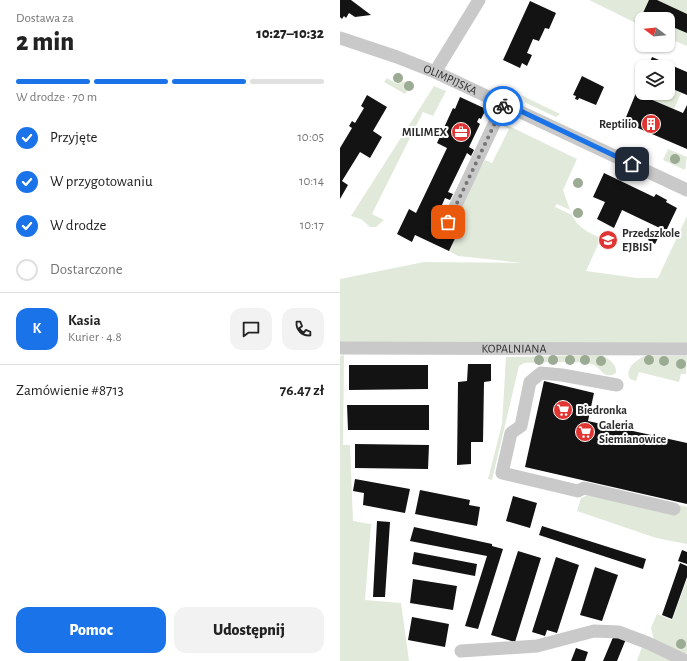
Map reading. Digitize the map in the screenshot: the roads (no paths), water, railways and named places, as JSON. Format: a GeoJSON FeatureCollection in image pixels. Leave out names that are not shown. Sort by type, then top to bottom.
{"type":"FeatureCollection","features":[{"type":"Feature","properties":{"kind":"street"},"geometry":{"type":"LineString","coordinates":[[435,72],[479,0]]}},
{"type":"Feature","properties":{"kind":"street","name":"OLIMPIJSKA"},"geometry":{"type":"LineString","coordinates":[[340,38],[397,57],[435,72],[687,190]]}},
{"type":"Feature","properties":{"kind":"street"},"geometry":{"type":"LineString","coordinates":[[448,222],[504,103]]}},
{"type":"Feature","properties":{"kind":"street","name":"KOPALNIANA"},"geometry":{"type":"LineString","coordinates":[[340,348],[687,348]]}},
{"type":"Feature","properties":{"kind":"street"},"geometry":{"type":"LineString","coordinates":[[617,385],[562,375],[541,374],[530,382],[521,426],[511,433],[502,473],[578,491],[584,488],[674,509]]}},
{"type":"Feature","properties":{"kind":"street"},"geometry":{"type":"LineString","coordinates":[[461,651],[537,646],[594,631],[613,631],[648,643],[686,661]]}},
{"type":"Feature","properties":{"kind":"place","name":"Reptilio"},"geometry":{"type":"Point","coordinates":[651,124]}},
{"type":"Feature","properties":{"kind":"place","name":"MILIMEX"},"geometry":{"type":"Point","coordinates":[461,132]}},
{"type":"Feature","properties":{"kind":"place","name":"Przedszkole EJBISI"},"geometry":{"type":"Point","coordinates":[608,240]}},
{"type":"Feature","properties":{"kind":"place","name":"Biedronka"},"geometry":{"type":"Point","coordinates":[563,410]}},
{"type":"Feature","properties":{"kind":"place","name":"Galeria Siemianowice"},"geometry":{"type":"Point","coordinates":[585,432]}}]}
